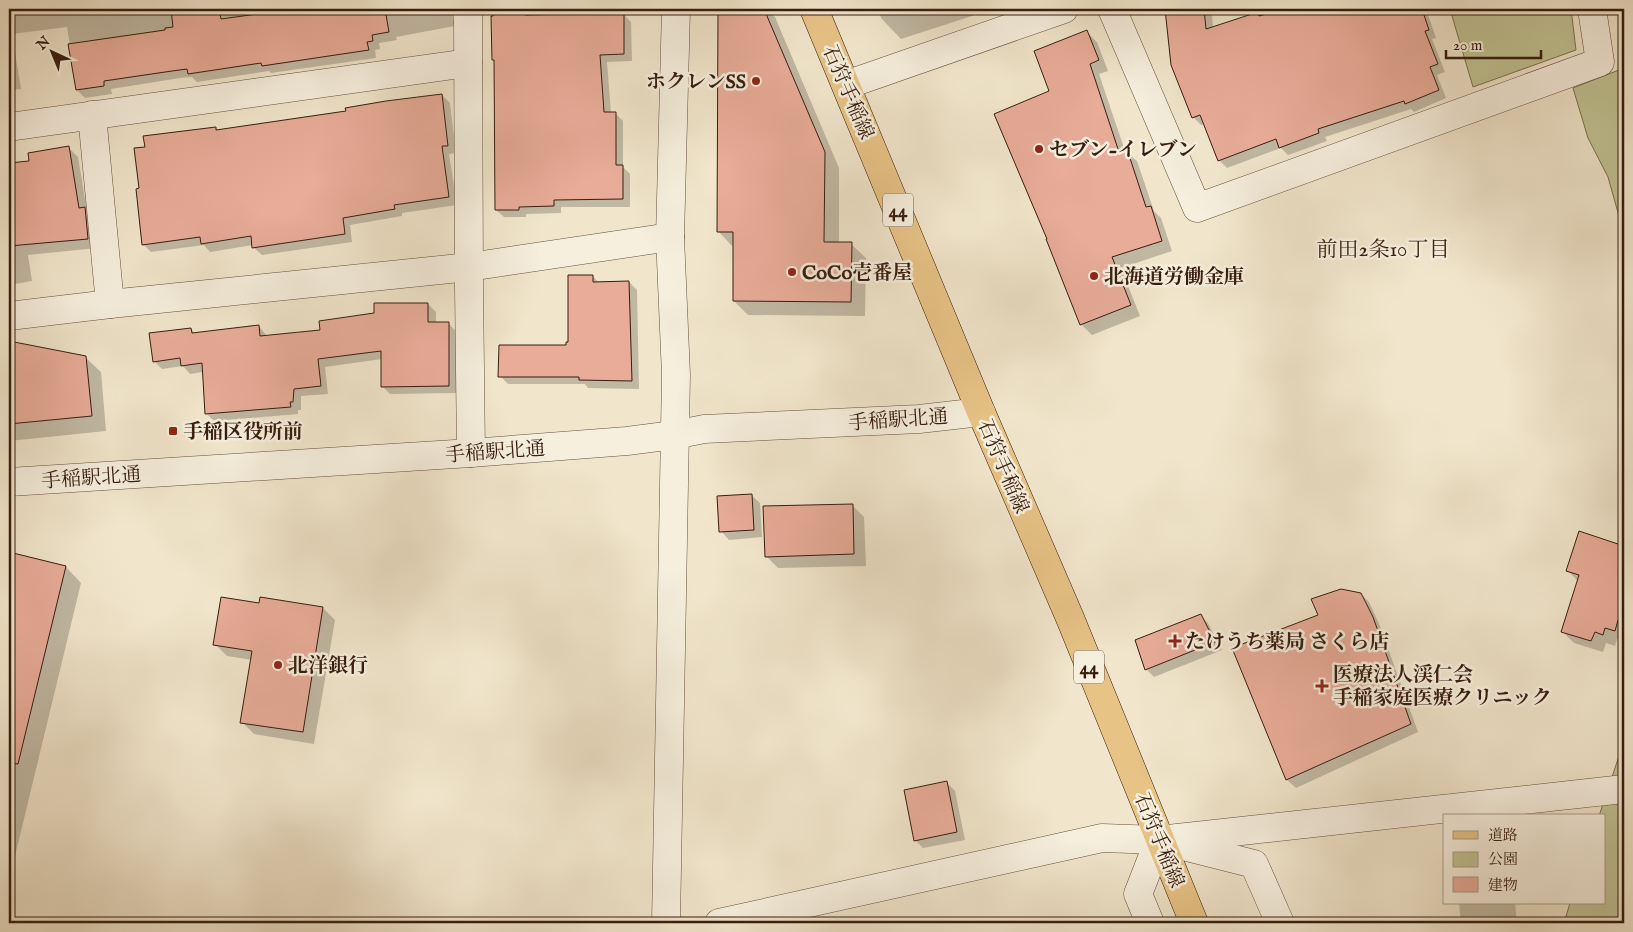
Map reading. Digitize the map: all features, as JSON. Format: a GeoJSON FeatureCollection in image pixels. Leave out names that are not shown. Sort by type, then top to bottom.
{"type":"FeatureCollection","features":[{"type":"Feature","properties":{"kind":"main road","name":"石狩手稲線"},"geometry":{"type":"LineString","coordinates":[[814,9],[980,412],[1070,618],[1194,923]]}},
{"type":"Feature","properties":{"kind":"street"},"geometry":{"type":"LineString","coordinates":[[468,9],[471,453]]}},
{"type":"Feature","properties":{"kind":"street"},"geometry":{"type":"LineString","coordinates":[[666,923],[676,375],[670,237],[676,9]]}},
{"type":"Feature","properties":{"kind":"street"},"geometry":{"type":"LineString","coordinates":[[846,85],[1064,9]]}},
{"type":"Feature","properties":{"kind":"street"},"geometry":{"type":"LineString","coordinates":[[1112,9],[1198,208],[1600,62],[1592,9]]}},
{"type":"Feature","properties":{"kind":"street"},"geometry":{"type":"LineString","coordinates":[[9,126],[468,63]]}},
{"type":"Feature","properties":{"kind":"street"},"geometry":{"type":"LineString","coordinates":[[92,115],[110,304]]}},
{"type":"Feature","properties":{"kind":"street"},"geometry":{"type":"LineString","coordinates":[[9,316],[469,267],[670,237]]}},
{"type":"Feature","properties":{"kind":"street","name":"手稲駅北通"},"geometry":{"type":"LineString","coordinates":[[9,482],[471,453],[674,436],[704,429],[920,420],[980,412]]}},
{"type":"Feature","properties":{"kind":"street"},"geometry":{"type":"LineString","coordinates":[[719,923],[1102,838],[1159,840],[1619,790]]}},
{"type":"Feature","properties":{"kind":"street"},"geometry":{"type":"LineString","coordinates":[[1150,923],[1138,894],[1159,840]]}},
{"type":"Feature","properties":{"kind":"street"},"geometry":{"type":"LineString","coordinates":[[1159,840],[1254,864],[1280,923]]}},
{"type":"Feature","properties":{"kind":"green space"},"geometry":{"type":"Polygon","coordinates":[[[1450,9],[1571,9],[1576,50],[1473,87],[1450,9]]]}},
{"type":"Feature","properties":{"kind":"green space"},"geometry":{"type":"Polygon","coordinates":[[[1624,68],[1624,234],[1608,177],[1588,138],[1573,88],[1624,68]]]}},
{"type":"Feature","properties":{"kind":"green space"},"geometry":{"type":"Polygon","coordinates":[[[1624,741],[1624,923],[1564,923],[1570,904],[1606,904],[1606,814],[1600,814],[1624,741]]]}},
{"type":"Feature","properties":{"kind":"building"},"geometry":{"type":"Polygon","coordinates":[[[171,9],[219,9],[221,19],[294,9],[385,9],[389,32],[372,35],[373,41],[367,42],[369,50],[262,66],[261,63],[188,74],[187,69],[172,71],[104,81],[104,86],[76,90],[68,44],[165,30],[165,28],[173,27],[171,9]]]}},
{"type":"Feature","properties":{"kind":"building"},"geometry":{"type":"Polygon","coordinates":[[[493,9],[525,9],[525,15],[624,13],[624,54],[600,55],[604,112],[616,112],[616,165],[623,165],[623,199],[554,200],[554,206],[519,207],[519,210],[495,210],[494,60],[492,60],[491,16],[493,16],[493,9]]]}},
{"type":"Feature","properties":{"kind":"building","name":"ホクレンSS"},"geometry":{"type":"Polygon","coordinates":[[[718,9],[764,9],[825,152],[824,242],[852,242],[851,302],[733,301],[733,232],[717,232],[718,9]]]}},
{"type":"Feature","properties":{"kind":"building"},"geometry":{"type":"Polygon","coordinates":[[[1165,9],[1204,9],[1206,29],[1258,12],[1259,16],[1283,9],[1422,9],[1429,30],[1425,31],[1438,64],[1430,67],[1439,90],[1405,104],[1404,101],[1318,129],[1319,133],[1279,148],[1276,139],[1218,161],[1200,115],[1192,118],[1171,65],[1165,9]]]}},
{"type":"Feature","properties":{"kind":"building"},"geometry":{"type":"Polygon","coordinates":[[[1087,30],[1099,60],[1090,64],[1119,152],[1127,149],[1146,207],[1151,206],[1162,241],[1112,257],[1131,305],[1080,325],[1047,239],[994,114],[1049,91],[1034,51],[1087,30]]]}},
{"type":"Feature","properties":{"kind":"building"},"geometry":{"type":"Polygon","coordinates":[[[442,94],[448,146],[442,146],[449,197],[394,205],[395,209],[343,218],[345,234],[252,248],[251,236],[201,244],[200,237],[142,245],[136,189],[139,188],[134,148],[145,147],[143,136],[216,127],[216,130],[346,111],[345,108],[386,101],[442,94]]]}},
{"type":"Feature","properties":{"kind":"building"},"geometry":{"type":"Polygon","coordinates":[[[69,146],[79,208],[85,207],[88,239],[9,246],[9,163],[29,161],[28,153],[69,146]]]}},
{"type":"Feature","properties":{"kind":"building"},"geometry":{"type":"Polygon","coordinates":[[[568,275],[593,275],[593,282],[629,281],[632,381],[579,380],[579,377],[498,377],[499,345],[566,345],[566,342],[568,342],[568,275]]]}},
{"type":"Feature","properties":{"kind":"building"},"geometry":{"type":"Polygon","coordinates":[[[374,303],[428,303],[428,322],[449,322],[449,386],[381,387],[381,351],[318,359],[321,386],[294,389],[293,402],[290,402],[291,407],[205,414],[202,363],[181,366],[180,358],[153,362],[149,333],[191,328],[192,333],[259,325],[260,336],[320,330],[319,321],[374,313],[374,303]]]}},
{"type":"Feature","properties":{"kind":"building"},"geometry":{"type":"Polygon","coordinates":[[[9,341],[86,356],[92,416],[9,424],[9,341]]]}},
{"type":"Feature","properties":{"kind":"building"},"geometry":{"type":"Polygon","coordinates":[[[752,494],[754,530],[719,532],[717,496],[752,494]]]}},
{"type":"Feature","properties":{"kind":"building"},"geometry":{"type":"Polygon","coordinates":[[[853,504],[854,554],[765,557],[763,506],[853,504]]]}},
{"type":"Feature","properties":{"kind":"building"},"geometry":{"type":"Polygon","coordinates":[[[1579,531],[1624,546],[1624,622],[1618,620],[1615,631],[1605,628],[1603,635],[1595,632],[1591,641],[1561,632],[1579,575],[1566,571],[1579,531]]]}},
{"type":"Feature","properties":{"kind":"building"},"geometry":{"type":"Polygon","coordinates":[[[9,552],[66,566],[18,764],[9,763],[9,552]]]}},
{"type":"Feature","properties":{"kind":"building","name":"医療法人渓仁会 手稲家庭医療クリニック"},"geometry":{"type":"Polygon","coordinates":[[[1341,589],[1361,593],[1373,617],[1411,724],[1286,780],[1232,648],[1318,615],[1311,599],[1341,589]]]}},
{"type":"Feature","properties":{"kind":"building"},"geometry":{"type":"Polygon","coordinates":[[[221,597],[259,603],[260,597],[323,607],[303,732],[240,723],[252,651],[213,645],[221,597]]]}},
{"type":"Feature","properties":{"kind":"building","name":"たけうち薬局 さくら店"},"geometry":{"type":"Polygon","coordinates":[[[1201,614],[1215,642],[1145,670],[1135,640],[1201,614]]]}},
{"type":"Feature","properties":{"kind":"building"},"geometry":{"type":"Polygon","coordinates":[[[947,781],[957,832],[914,841],[904,790],[947,781]]]}},
{"type":"Feature","properties":{"kind":"place","name":"ホクレンSS"},"geometry":{"type":"Point","coordinates":[756,81]}},
{"type":"Feature","properties":{"kind":"place","name":"セブン-イレブン"},"geometry":{"type":"Point","coordinates":[1039,149]}},
{"type":"Feature","properties":{"kind":"place","name":"CoCo壱番屋"},"geometry":{"type":"Point","coordinates":[792,272]}},
{"type":"Feature","properties":{"kind":"place","name":"北海道労働金庫"},"geometry":{"type":"Point","coordinates":[1094,276]}},
{"type":"Feature","properties":{"kind":"place","name":"手稲区役所前"},"geometry":{"type":"Point","coordinates":[173,431]}},
{"type":"Feature","properties":{"kind":"place","name":"たけうち薬局 さくら店"},"geometry":{"type":"Point","coordinates":[1175,641]}},
{"type":"Feature","properties":{"kind":"place","name":"北洋銀行"},"geometry":{"type":"Point","coordinates":[278,665]}},
{"type":"Feature","properties":{"kind":"place","name":"医療法人渓仁会 手稲家庭医療クリニック"},"geometry":{"type":"Point","coordinates":[1322,686]}},
{"type":"Feature","properties":{"kind":"district","name":"前田2条10丁目"},"geometry":{"type":"Point","coordinates":[1383,249]}}]}
